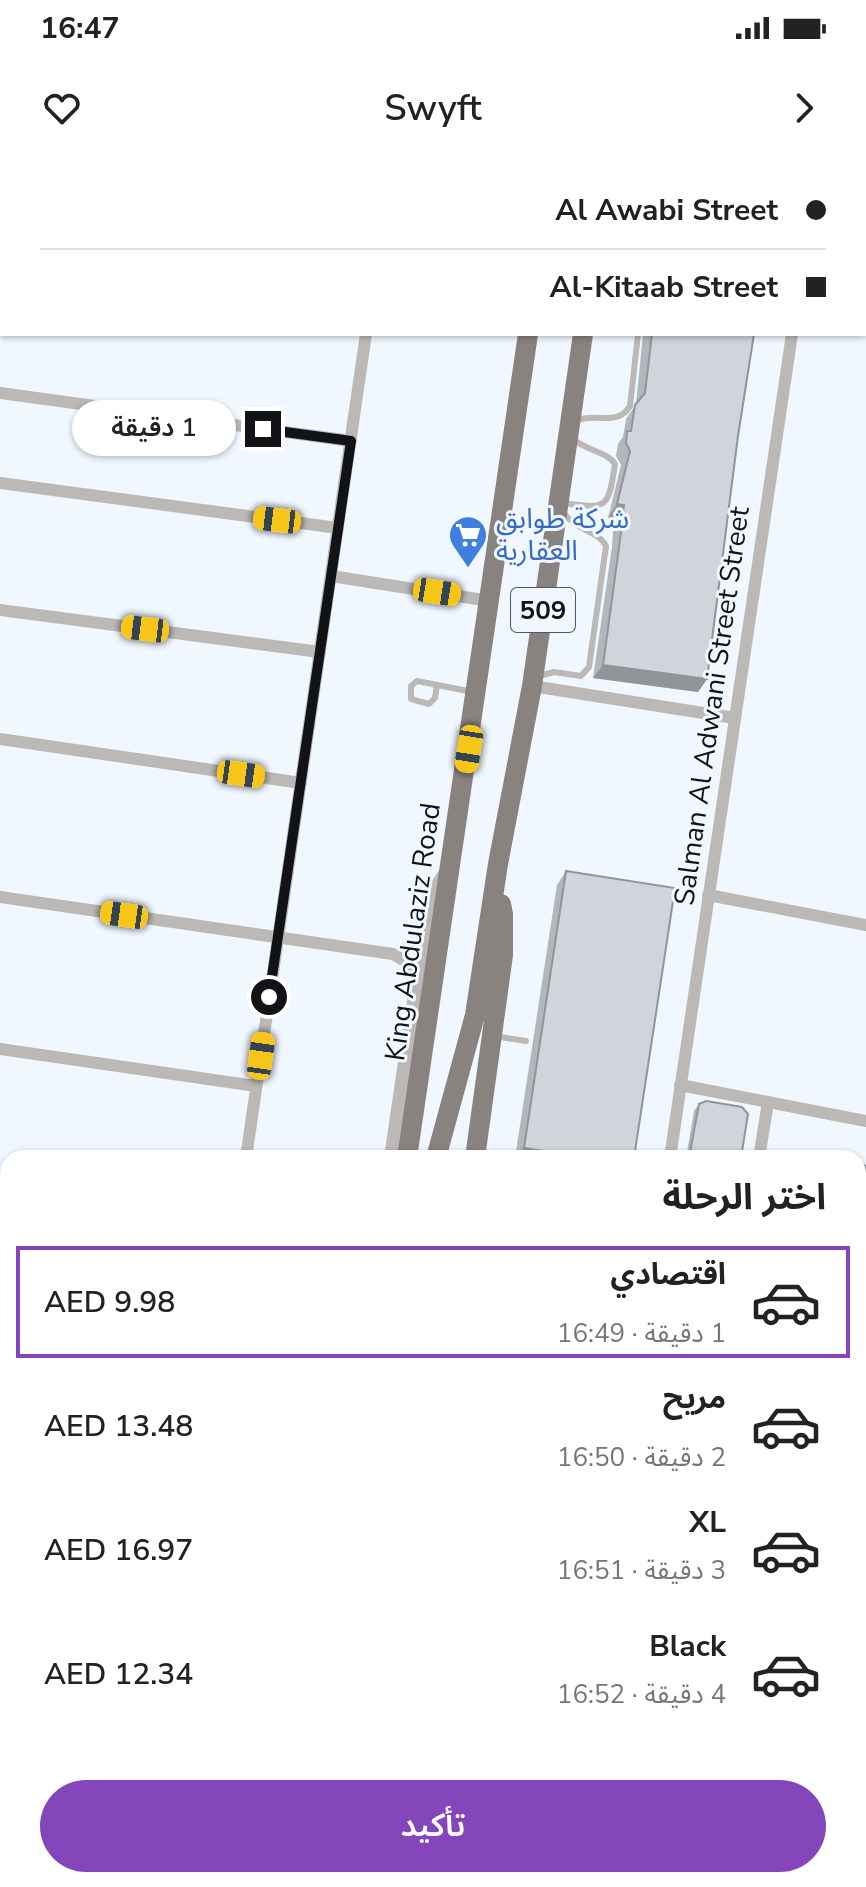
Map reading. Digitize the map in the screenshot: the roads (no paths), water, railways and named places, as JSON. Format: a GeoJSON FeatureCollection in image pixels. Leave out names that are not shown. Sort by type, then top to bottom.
{"type":"FeatureCollection","features":[{"type":"Feature","properties":{"kind":"main road","name":"King Abdulaziz Road"},"geometry":{"type":"LineString","coordinates":[[408,1150],[528,336]]}},
{"type":"Feature","properties":{"kind":"main road","name":"509"},"geometry":{"type":"LineString","coordinates":[[438,1150],[475,1015],[532,683],[583,336]]}},
{"type":"Feature","properties":{"kind":"main road"},"geometry":{"type":"LineString","coordinates":[[476,1150],[503,955],[503,914],[496,885]]}},
{"type":"Feature","properties":{"kind":"street"},"geometry":{"type":"LineString","coordinates":[[247,1150],[366,336]]}},
{"type":"Feature","properties":{"kind":"street","name":"Salman Al Adwani Street Street"},"geometry":{"type":"LineString","coordinates":[[671,1150],[792,336]]}},
{"type":"Feature","properties":{"kind":"street"},"geometry":{"type":"LineString","coordinates":[[0,393],[351,441]]}},
{"type":"Feature","properties":{"kind":"street"},"geometry":{"type":"LineString","coordinates":[[0,483],[338,528]]}},
{"type":"Feature","properties":{"kind":"street"},"geometry":{"type":"LineString","coordinates":[[331,576],[490,601]]}},
{"type":"Feature","properties":{"kind":"street"},"geometry":{"type":"LineString","coordinates":[[0,610],[320,652]]}},
{"type":"Feature","properties":{"kind":"street"},"geometry":{"type":"LineString","coordinates":[[532,683],[735,718]]}},
{"type":"Feature","properties":{"kind":"street"},"geometry":{"type":"LineString","coordinates":[[0,739],[301,783]]}},
{"type":"Feature","properties":{"kind":"street"},"geometry":{"type":"LineString","coordinates":[[393,1150],[417,973],[431,900],[450,869]]}},
{"type":"Feature","properties":{"kind":"street"},"geometry":{"type":"LineString","coordinates":[[708,895],[866,925]]}},
{"type":"Feature","properties":{"kind":"street"},"geometry":{"type":"LineString","coordinates":[[0,897],[393,954],[407,962],[417,973]]}},
{"type":"Feature","properties":{"kind":"street"},"geometry":{"type":"LineString","coordinates":[[393,954],[423,942]]}},
{"type":"Feature","properties":{"kind":"street"},"geometry":{"type":"LineString","coordinates":[[0,1049],[256,1086]]}},
{"type":"Feature","properties":{"kind":"street"},"geometry":{"type":"LineString","coordinates":[[680,1085],[866,1121]]}},
{"type":"Feature","properties":{"kind":"street"},"geometry":{"type":"LineString","coordinates":[[760,1150],[768,1102]]}},
{"type":"Feature","properties":{"kind":"lane"},"geometry":{"type":"LineString","coordinates":[[559,504],[591,507],[604,503],[610,496],[615,464],[608,455],[583,448],[569,429],[581,418],[615,418],[627,412],[638,336]]}},
{"type":"Feature","properties":{"kind":"lane"},"geometry":{"type":"LineString","coordinates":[[532,683],[548,672],[581,676],[589,667],[606,546],[602,538],[572,524],[559,504]]}},
{"type":"Feature","properties":{"kind":"lane"},"geometry":{"type":"LineString","coordinates":[[437,685],[435,698],[429,704],[411,699],[413,682],[437,685],[476,693]]}},
{"type":"Feature","properties":{"kind":"lane"},"geometry":{"type":"LineString","coordinates":[[493,1036],[526,1041]]}},
{"type":"Feature","properties":{"kind":"place","name":"شركة طوابق العقارية"},"geometry":{"type":"Point","coordinates":[468,569]}}]}
